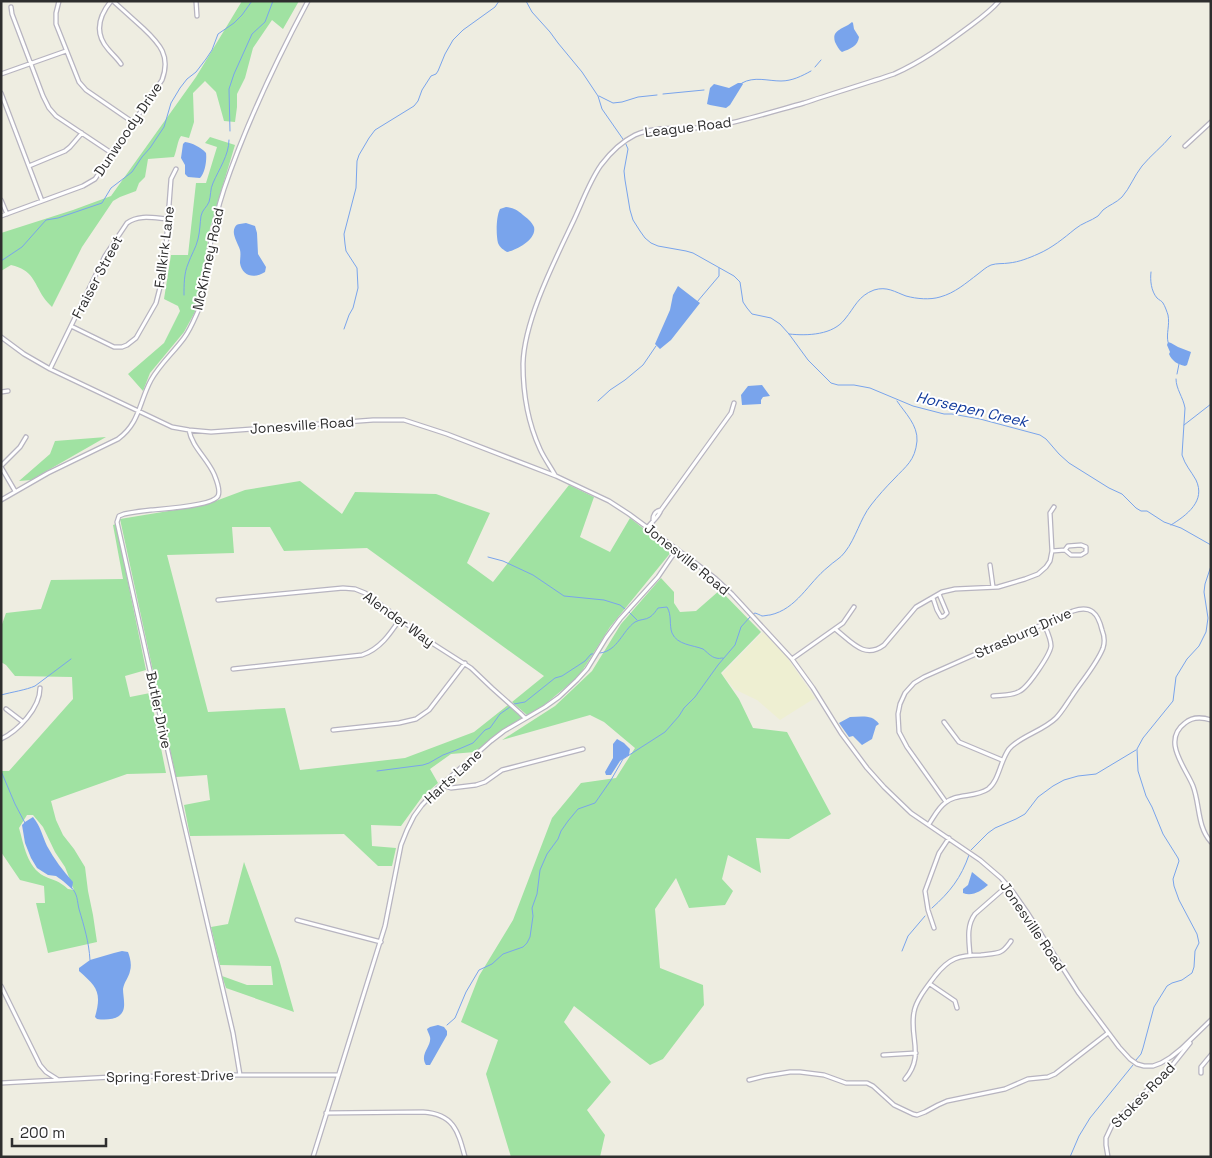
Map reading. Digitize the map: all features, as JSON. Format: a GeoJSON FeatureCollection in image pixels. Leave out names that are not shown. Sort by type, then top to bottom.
{"type":"FeatureCollection","features":[{"type":"Feature","properties":{"kind":"street"},"geometry":{"type":"LineString","coordinates":[[59,1],[56,21],[66,51],[83,88],[134,123]]}},
{"type":"Feature","properties":{"kind":"street"},"geometry":{"type":"LineString","coordinates":[[112,1],[101,17],[100,33],[105,45],[121,64]]}},
{"type":"Feature","properties":{"kind":"street","name":"Dunwoody Drive"},"geometry":{"type":"LineString","coordinates":[[1,216],[91,182],[113,154],[162,80],[165,70],[165,59],[157,42],[112,1]]}},
{"type":"Feature","properties":{"kind":"street"},"geometry":{"type":"LineString","coordinates":[[196,1],[196,16]]}},
{"type":"Feature","properties":{"kind":"street","name":"McKinney Road"},"geometry":{"type":"LineString","coordinates":[[1,500],[48,473],[118,439],[132,425],[152,378],[184,338],[198,311],[213,229],[225,188],[255,111],[308,1]]}},
{"type":"Feature","properties":{"kind":"street","name":"League Road"},"geometry":{"type":"LineString","coordinates":[[556,476],[539,447],[532,430],[525,395],[523,366],[526,343],[533,315],[545,284],[585,196],[601,165],[620,144],[638,133],[650,130],[707,128],[757,116],[894,74],[940,49],[983,16],[999,1]]}},
{"type":"Feature","properties":{"kind":"street"},"geometry":{"type":"LineString","coordinates":[[12,7],[12,14],[48,108],[56,116],[113,154]]}},
{"type":"Feature","properties":{"kind":"street"},"geometry":{"type":"LineString","coordinates":[[1,74],[66,51]]}},
{"type":"Feature","properties":{"kind":"street"},"geometry":{"type":"LineString","coordinates":[[1,93],[42,201]]}},
{"type":"Feature","properties":{"kind":"street"},"geometry":{"type":"LineString","coordinates":[[1185,146],[1211,122]]}},
{"type":"Feature","properties":{"kind":"street"},"geometry":{"type":"LineString","coordinates":[[29,166],[65,151],[82,133]]}},
{"type":"Feature","properties":{"kind":"street","name":"Fallkirk Lane"},"geometry":{"type":"LineString","coordinates":[[70,326],[114,347],[125,346],[134,340],[157,301],[164,272],[171,179],[176,169]]}},
{"type":"Feature","properties":{"kind":"street"},"geometry":{"type":"LineString","coordinates":[[1,200],[7,214]]}},
{"type":"Feature","properties":{"kind":"street","name":"Fraiser Street"},"geometry":{"type":"LineString","coordinates":[[50,369],[105,256],[128,223],[140,217],[168,219]]}},
{"type":"Feature","properties":{"kind":"street","name":"Jonesville Road"},"geometry":{"type":"LineString","coordinates":[[1,337],[16,349],[50,369],[168,425],[210,432],[373,420],[404,420],[442,432],[556,476],[609,501],[648,527],[716,579],[792,659],[813,688],[841,734],[867,768],[900,804],[991,868],[1008,886],[1030,917],[1069,980],[1127,1057],[1140,1065],[1153,1066],[1164,1062],[1211,1020]]}},
{"type":"Feature","properties":{"kind":"street"},"geometry":{"type":"LineString","coordinates":[[1,392],[8,390]]}},
{"type":"Feature","properties":{"kind":"street"},"geometry":{"type":"LineString","coordinates":[[648,527],[659,515],[731,414],[734,403]]}},
{"type":"Feature","properties":{"kind":"street","name":"Butler Drive"},"geometry":{"type":"LineString","coordinates":[[189,430],[193,443],[214,474],[219,492],[217,498],[209,502],[186,506],[124,514],[119,516],[117,522],[233,1033],[240,1075]]}},
{"type":"Feature","properties":{"kind":"street"},"geometry":{"type":"LineString","coordinates":[[15,491],[1,467],[20,448],[26,437]]}},
{"type":"Feature","properties":{"kind":"street"},"geometry":{"type":"LineString","coordinates":[[835,629],[867,652],[884,645],[916,607],[939,594],[955,589],[993,587],[1038,574],[1046,568],[1050,561],[1052,551],[1050,513],[1054,507]]}},
{"type":"Feature","properties":{"kind":"street"},"geometry":{"type":"LineString","coordinates":[[1052,551],[1065,550],[1068,546],[1086,546],[1086,552],[1081,554],[1071,555],[1065,550]]}},
{"type":"Feature","properties":{"kind":"street","name":"Harts Lane"},"geometry":{"type":"LineString","coordinates":[[312,1157],[381,942],[404,836],[418,810],[426,800],[491,741],[504,731],[553,702],[583,674],[592,663],[606,638],[658,577],[677,549]]}},
{"type":"Feature","properties":{"kind":"street"},"geometry":{"type":"LineString","coordinates":[[990,565],[993,587]]}},
{"type":"Feature","properties":{"kind":"street","name":"Alender Way"},"geometry":{"type":"LineString","coordinates":[[218,600],[351,588],[365,593],[435,645],[477,672],[525,718]]}},
{"type":"Feature","properties":{"kind":"street"},"geometry":{"type":"LineString","coordinates":[[933,598],[941,617],[944,616],[948,613],[939,594]]}},
{"type":"Feature","properties":{"kind":"street"},"geometry":{"type":"LineString","coordinates":[[792,659],[835,629],[847,618],[854,607]]}},
{"type":"Feature","properties":{"kind":"street","name":"Strasburg Drive"},"geometry":{"type":"LineString","coordinates":[[1081,608],[1090,610],[1099,618],[1103,632],[1104,648],[1057,718],[1045,727],[1013,744],[1008,750],[994,781],[986,791],[976,795],[957,797],[946,802],[918,763],[899,732],[898,714],[905,693],[914,683],[924,677],[1044,624],[1081,608]]}},
{"type":"Feature","properties":{"kind":"street"},"geometry":{"type":"LineString","coordinates":[[233,669],[362,655],[379,646],[400,619]]}},
{"type":"Feature","properties":{"kind":"street"},"geometry":{"type":"LineString","coordinates":[[993,696],[1008,695],[1026,688],[1050,652],[1050,638],[1044,624]]}},
{"type":"Feature","properties":{"kind":"street"},"geometry":{"type":"LineString","coordinates":[[333,730],[400,724],[419,718],[431,707],[465,663]]}},
{"type":"Feature","properties":{"kind":"street"},"geometry":{"type":"LineString","coordinates":[[1,739],[14,732],[34,709],[40,688]]}},
{"type":"Feature","properties":{"kind":"street"},"geometry":{"type":"LineString","coordinates":[[6,709],[23,722]]}},
{"type":"Feature","properties":{"kind":"street"},"geometry":{"type":"LineString","coordinates":[[1211,720],[1198,718],[1186,723],[1178,731],[1175,740],[1176,751],[1193,786],[1201,822],[1206,836],[1211,842]]}},
{"type":"Feature","properties":{"kind":"street"},"geometry":{"type":"LineString","coordinates":[[944,722],[959,742],[1002,760]]}},
{"type":"Feature","properties":{"kind":"street"},"geometry":{"type":"LineString","coordinates":[[442,785],[451,788],[476,785],[485,782],[502,770],[583,749]]}},
{"type":"Feature","properties":{"kind":"street"},"geometry":{"type":"LineString","coordinates":[[929,824],[946,802]]}},
{"type":"Feature","properties":{"kind":"street"},"geometry":{"type":"LineString","coordinates":[[934,928],[928,910],[925,891],[939,853],[949,838]]}},
{"type":"Feature","properties":{"kind":"street"},"geometry":{"type":"LineString","coordinates":[[970,955],[968,929],[970,919],[1008,886]]}},
{"type":"Feature","properties":{"kind":"street"},"geometry":{"type":"LineString","coordinates":[[297,920],[381,942]]}},
{"type":"Feature","properties":{"kind":"street"},"geometry":{"type":"LineString","coordinates":[[905,1078],[913,1069],[916,1059],[913,1024],[914,1012],[918,1001],[941,968],[950,960],[956,958],[1001,952],[1012,941]]}},
{"type":"Feature","properties":{"kind":"street"},"geometry":{"type":"LineString","coordinates":[[930,984],[955,1001],[957,1008]]}},
{"type":"Feature","properties":{"kind":"street"},"geometry":{"type":"LineString","coordinates":[[1,986],[40,1065],[46,1072],[58,1080]]}},
{"type":"Feature","properties":{"kind":"street"},"geometry":{"type":"LineString","coordinates":[[749,1080],[790,1072],[800,1072],[824,1075],[846,1083],[867,1083],[872,1085],[894,1105],[919,1115],[947,1101],[1005,1089],[1028,1079],[1048,1077],[1055,1074],[1108,1033]]}},
{"type":"Feature","properties":{"kind":"street","name":"Stokes Road"},"geometry":{"type":"LineString","coordinates":[[1108,1157],[1106,1138],[1113,1123],[1176,1062],[1193,1038]]}},
{"type":"Feature","properties":{"kind":"street"},"geometry":{"type":"LineString","coordinates":[[883,1055],[916,1053]]}},
{"type":"Feature","properties":{"kind":"street"},"geometry":{"type":"LineString","coordinates":[[1200,1073],[1201,1068],[1211,1055]]}},
{"type":"Feature","properties":{"kind":"street"},"geometry":{"type":"LineString","coordinates":[[1171,1057],[1176,1062]]}},
{"type":"Feature","properties":{"kind":"street","name":"Spring Forest Drive"},"geometry":{"type":"LineString","coordinates":[[1,1083],[112,1077],[338,1075]]}},
{"type":"Feature","properties":{"kind":"street"},"geometry":{"type":"LineString","coordinates":[[326,1113],[435,1113],[447,1119],[455,1127],[465,1157]]}},
{"type":"Feature","properties":{"kind":"shaded area"},"geometry":{"type":"Polygon","coordinates":[[[763,632],[786,656],[815,698],[780,720],[757,700],[734,689],[722,674],[763,632]]]}},
{"type":"Feature","properties":{"kind":"green space"},"geometry":{"type":"Polygon","coordinates":[[[242,1],[299,1],[283,29],[272,20],[253,48],[245,78],[237,94],[235,122],[224,121],[216,92],[205,81],[193,93],[194,122],[189,138],[181,136],[174,157],[148,159],[145,177],[139,183],[136,191],[113,201],[82,247],[52,307],[44,298],[32,277],[24,270],[11,265],[1,271],[1,233],[111,196],[196,77],[242,1]]]}},
{"type":"Feature","properties":{"kind":"green space"},"geometry":{"type":"Polygon","coordinates":[[[210,137],[235,145],[210,228],[196,310],[184,332],[150,373],[143,391],[128,374],[164,343],[180,311],[178,306],[164,299],[171,255],[188,255],[196,183],[206,183],[217,147],[205,143],[210,137]]]}},
{"type":"Feature","properties":{"kind":"green space"},"geometry":{"type":"Polygon","coordinates":[[[106,437],[31,480],[19,481],[50,454],[55,441],[106,437]]]}},
{"type":"Feature","properties":{"kind":"green space"},"geometry":{"type":"Polygon","coordinates":[[[300,481],[342,514],[355,492],[436,494],[490,513],[467,563],[493,582],[569,485],[594,497],[580,537],[610,552],[630,518],[672,551],[610,627],[579,676],[543,706],[527,715],[512,702],[544,676],[367,548],[284,551],[270,527],[232,527],[234,553],[167,555],[208,712],[285,708],[300,770],[405,758],[474,732],[508,705],[522,718],[502,730],[475,752],[451,754],[430,769],[438,783],[422,797],[401,826],[371,825],[372,846],[396,848],[392,866],[378,866],[344,834],[190,836],[184,805],[210,800],[207,775],[176,777],[120,519],[205,505],[245,490],[300,481]]]}},
{"type":"Feature","properties":{"kind":"green space"},"geometry":{"type":"Polygon","coordinates":[[[116,524],[146,670],[125,676],[130,697],[150,693],[166,773],[127,774],[51,801],[56,820],[63,835],[85,867],[97,942],[48,953],[36,903],[45,903],[44,886],[20,880],[1,852],[1,771],[9,771],[73,699],[72,677],[15,676],[1,662],[1,627],[6,613],[41,609],[51,580],[123,579],[113,525],[116,524]],[[27,815],[19,828],[30,861],[38,872],[44,876],[59,882],[68,889],[74,890],[65,867],[55,852],[43,827],[33,815],[27,815]]]}},
{"type":"Feature","properties":{"kind":"green space"},"geometry":{"type":"Polygon","coordinates":[[[661,578],[674,592],[674,603],[680,612],[696,611],[720,590],[761,632],[721,673],[739,699],[753,728],[787,732],[831,814],[789,839],[756,838],[761,873],[728,855],[722,879],[733,891],[725,905],[689,908],[676,878],[655,909],[660,968],[703,985],[704,1005],[663,1059],[650,1065],[574,1006],[564,1022],[611,1082],[587,1110],[605,1135],[600,1157],[511,1157],[486,1074],[498,1040],[461,1022],[479,976],[513,920],[552,818],[581,783],[616,778],[635,748],[604,722],[590,715],[502,740],[555,706],[592,671],[621,624],[661,578]]]}},
{"type":"Feature","properties":{"kind":"green space"},"geometry":{"type":"Polygon","coordinates":[[[244,862],[279,959],[294,1012],[226,988],[222,976],[247,985],[273,985],[271,966],[220,965],[211,927],[228,924],[244,862]]]}},
{"type":"Feature","properties":{"kind":"water"},"geometry":{"type":"Polygon","coordinates":[[[852,22],[859,37],[857,43],[842,52],[835,42],[835,34],[852,22]]]}},
{"type":"Feature","properties":{"kind":"water"},"geometry":{"type":"Polygon","coordinates":[[[738,83],[743,84],[730,105],[726,108],[707,104],[710,88],[714,84],[729,88],[738,83]]]}},
{"type":"Feature","properties":{"kind":"water"},"geometry":{"type":"Polygon","coordinates":[[[185,142],[191,143],[206,153],[205,166],[200,178],[188,177],[185,174],[185,165],[181,158],[185,142]]]}},
{"type":"Feature","properties":{"kind":"water"},"geometry":{"type":"Polygon","coordinates":[[[506,207],[519,212],[534,227],[529,240],[516,249],[507,252],[502,249],[497,240],[500,209],[506,207]]]}},
{"type":"Feature","properties":{"kind":"water"},"geometry":{"type":"Polygon","coordinates":[[[246,223],[255,226],[258,254],[266,267],[265,272],[253,276],[243,271],[241,267],[240,250],[234,236],[236,226],[246,223]]]}},
{"type":"Feature","properties":{"kind":"water"},"geometry":{"type":"Polygon","coordinates":[[[678,286],[700,303],[671,340],[660,349],[655,344],[678,286]]]}},
{"type":"Feature","properties":{"kind":"water"},"geometry":{"type":"Polygon","coordinates":[[[1168,342],[1191,352],[1187,365],[1175,362],[1172,359],[1169,354],[1168,342]]]}},
{"type":"Feature","properties":{"kind":"water"},"geometry":{"type":"Polygon","coordinates":[[[762,385],[770,396],[763,397],[761,404],[742,405],[741,395],[748,386],[762,385]]]}},
{"type":"Feature","properties":{"kind":"water"},"geometry":{"type":"Polygon","coordinates":[[[850,717],[866,717],[873,719],[879,724],[876,726],[872,739],[862,745],[853,736],[849,737],[839,723],[850,717]]]}},
{"type":"Feature","properties":{"kind":"water"},"geometry":{"type":"Polygon","coordinates":[[[617,739],[630,749],[629,755],[620,761],[611,775],[606,775],[605,772],[613,758],[613,744],[617,739]]]}},
{"type":"Feature","properties":{"kind":"water"},"geometry":{"type":"Polygon","coordinates":[[[33,817],[53,856],[73,882],[72,889],[56,876],[48,875],[37,868],[31,858],[25,843],[22,825],[33,817]]]}},
{"type":"Feature","properties":{"kind":"water"},"geometry":{"type":"Polygon","coordinates":[[[972,872],[988,885],[973,894],[963,893],[963,889],[968,885],[972,872]]]}},
{"type":"Feature","properties":{"kind":"water"},"geometry":{"type":"Polygon","coordinates":[[[122,951],[128,952],[131,969],[124,984],[122,1013],[115,1018],[97,1019],[95,1017],[98,996],[94,986],[79,971],[79,968],[90,960],[122,951]]]}},
{"type":"Feature","properties":{"kind":"water"},"geometry":{"type":"Polygon","coordinates":[[[438,1025],[444,1027],[447,1035],[430,1065],[426,1065],[424,1057],[430,1040],[427,1029],[438,1025]]]}},
{"type":"Feature","properties":{"kind":"waterway"},"geometry":{"type":"LineString","coordinates":[[1,261],[22,247],[46,220],[58,218],[102,203],[111,188],[132,172],[164,127],[171,103],[180,88],[206,59],[212,50],[218,34],[234,23],[252,1]]}},
{"type":"Feature","properties":{"kind":"waterway"},"geometry":{"type":"LineString","coordinates":[[230,131],[229,89],[252,34],[265,22],[273,1]]}},
{"type":"Feature","properties":{"kind":"waterway"},"geometry":{"type":"LineString","coordinates":[[344,329],[353,308],[358,288],[357,268],[346,251],[344,234],[356,188],[359,155],[375,130],[414,106],[431,76],[438,71],[453,40],[463,30],[495,7],[499,1]]}},
{"type":"Feature","properties":{"kind":"waterway","name":"Horsepen Creek"},"geometry":{"type":"LineString","coordinates":[[526,1],[532,12],[582,72],[598,96],[602,109],[625,142],[628,149],[624,171],[630,210],[633,220],[645,238],[651,243],[693,253],[734,276],[740,282],[743,302],[752,314],[771,318],[780,324],[808,360],[831,383],[870,388],[913,406],[944,414],[980,419],[1040,435],[1069,463],[1122,494],[1136,508],[1141,511],[1147,511],[1164,522],[1181,528],[1211,545]]}},
{"type":"Feature","properties":{"kind":"waterway"},"geometry":{"type":"LineString","coordinates":[[815,67],[821,60]]}},
{"type":"Feature","properties":{"kind":"waterway"},"geometry":{"type":"LineString","coordinates":[[742,83],[756,79],[789,80],[811,71]]}},
{"type":"Feature","properties":{"kind":"waterway"},"geometry":{"type":"LineString","coordinates":[[663,94],[704,90]]}},
{"type":"Feature","properties":{"kind":"waterway"},"geometry":{"type":"LineString","coordinates":[[599,96],[613,103],[657,95]]}},
{"type":"Feature","properties":{"kind":"waterway"},"geometry":{"type":"LineString","coordinates":[[789,334],[820,333],[834,328],[845,319],[864,295],[874,290],[887,289],[906,296],[928,299],[936,298],[955,290],[991,265],[1016,262],[1043,252],[1078,227],[1098,216],[1103,210],[1120,199],[1142,166],[1171,136]]}},
{"type":"Feature","properties":{"kind":"waterway"},"geometry":{"type":"LineString","coordinates":[[184,295],[186,271],[197,242],[202,214],[209,202],[212,185],[226,157],[229,140]]}},
{"type":"Feature","properties":{"kind":"waterway"},"geometry":{"type":"LineString","coordinates":[[697,302],[719,276],[719,268]]}},
{"type":"Feature","properties":{"kind":"waterway"},"geometry":{"type":"LineString","coordinates":[[1151,272],[1153,292],[1163,303],[1168,315],[1168,342]]}},
{"type":"Feature","properties":{"kind":"waterway"},"geometry":{"type":"LineString","coordinates":[[598,401],[643,365],[656,346]]}},
{"type":"Feature","properties":{"kind":"waterway"},"geometry":{"type":"LineString","coordinates":[[1177,374],[1179,364]]}},
{"type":"Feature","properties":{"kind":"waterway"},"geometry":{"type":"LineString","coordinates":[[1171,525],[1189,512],[1197,501],[1199,494],[1196,480],[1182,455],[1185,408],[1176,379]]}},
{"type":"Feature","properties":{"kind":"waterway"},"geometry":{"type":"LineString","coordinates":[[753,614],[762,616],[779,612],[802,595],[821,573],[849,547],[871,505],[909,463],[916,448],[917,435],[910,420],[897,401]]}},
{"type":"Feature","properties":{"kind":"waterway"},"geometry":{"type":"LineString","coordinates":[[1184,425],[1211,404]]}},
{"type":"Feature","properties":{"kind":"waterway"},"geometry":{"type":"LineString","coordinates":[[488,557],[503,561],[533,575],[564,596],[604,600],[620,605],[625,609]]}},
{"type":"Feature","properties":{"kind":"waterway"},"geometry":{"type":"LineString","coordinates":[[1136,1060],[1141,1054],[1154,1007],[1167,986],[1182,980],[1192,973],[1195,951],[1199,943],[1197,934],[1179,900],[1174,886],[1173,879],[1179,861],[1163,834],[1146,796],[1138,771],[1137,749],[1143,738],[1173,701],[1176,677],[1187,659],[1199,646],[1206,632],[1208,618],[1204,592],[1211,566]]}},
{"type":"Feature","properties":{"kind":"waterway"},"geometry":{"type":"LineString","coordinates":[[600,653],[616,645],[635,622],[647,619],[658,608],[667,607],[674,637],[686,644],[703,649],[711,656],[723,658]]}},
{"type":"Feature","properties":{"kind":"waterway"},"geometry":{"type":"LineString","coordinates":[[629,612],[637,620]]}},
{"type":"Feature","properties":{"kind":"waterway"},"geometry":{"type":"LineString","coordinates":[[447,1025],[455,1018],[466,992],[479,970],[492,964],[503,954],[523,947],[527,943],[530,937],[533,916],[532,908],[537,894],[540,870],[547,854],[568,821],[578,809],[595,803],[623,759],[665,732],[735,645],[741,627],[750,617]]}},
{"type":"Feature","properties":{"kind":"waterway"},"geometry":{"type":"LineString","coordinates":[[514,704],[525,702],[555,678],[562,676],[585,661],[591,654],[594,654]]}},
{"type":"Feature","properties":{"kind":"waterway"},"geometry":{"type":"LineString","coordinates":[[1,695],[35,686],[71,659]]}},
{"type":"Feature","properties":{"kind":"waterway"},"geometry":{"type":"LineString","coordinates":[[377,771],[423,765],[473,743],[485,730],[490,728],[500,714],[510,707]]}},
{"type":"Feature","properties":{"kind":"waterway"},"geometry":{"type":"LineString","coordinates":[[971,850],[995,828],[1025,814],[1038,797],[1053,786],[1078,776],[1096,774],[1136,750]]}},
{"type":"Feature","properties":{"kind":"waterway"},"geometry":{"type":"LineString","coordinates":[[1,771],[25,823]]}},
{"type":"Feature","properties":{"kind":"waterway"},"geometry":{"type":"LineString","coordinates":[[932,908],[954,884],[969,855]]}},
{"type":"Feature","properties":{"kind":"waterway"},"geometry":{"type":"LineString","coordinates":[[71,887],[77,898],[90,960]]}},
{"type":"Feature","properties":{"kind":"waterway"},"geometry":{"type":"LineString","coordinates":[[902,951],[908,936],[925,916]]}},
{"type":"Feature","properties":{"kind":"waterway"},"geometry":{"type":"LineString","coordinates":[[1070,1157],[1079,1136],[1090,1118],[1133,1065]]}}]}
